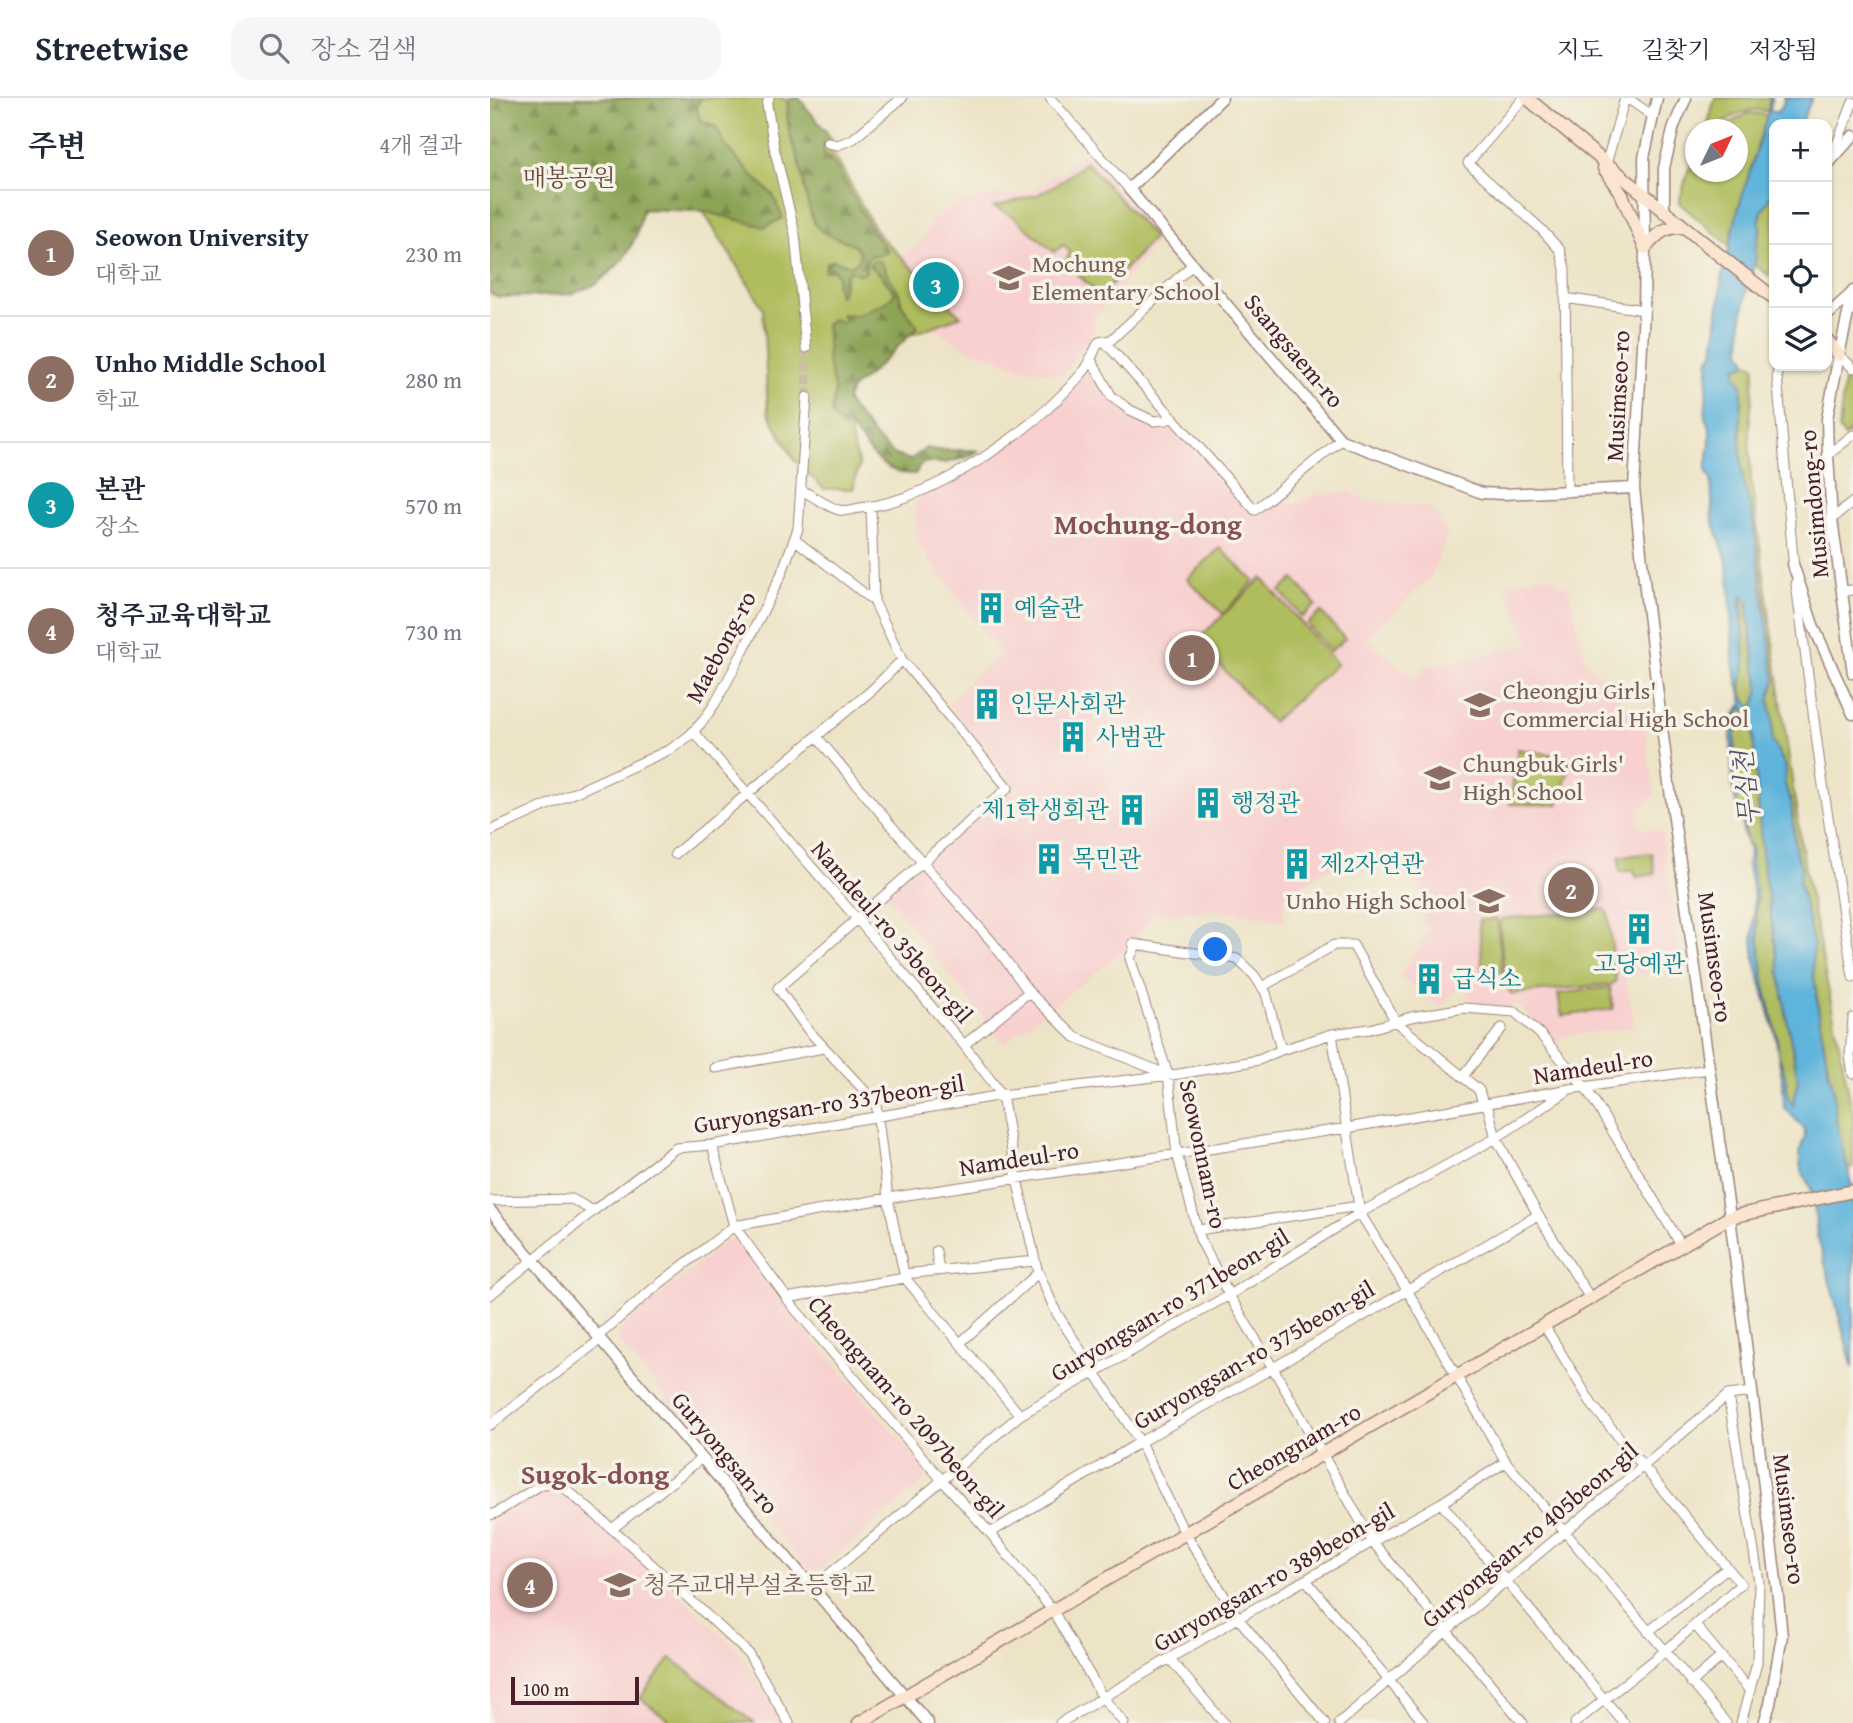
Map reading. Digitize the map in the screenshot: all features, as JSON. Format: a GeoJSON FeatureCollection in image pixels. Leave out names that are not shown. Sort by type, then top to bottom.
{"type":"FeatureCollection","features":[{"type":"Feature","properties":{"kind":"main road"},"geometry":{"type":"LineString","coordinates":[[1525,98],[1769,294]]}},
{"type":"Feature","properties":{"kind":"main road"},"geometry":{"type":"LineString","coordinates":[[1590,150],[1622,195],[1645,248],[1662,230],[1683,227]]}},
{"type":"Feature","properties":{"kind":"main road"},"geometry":{"type":"LineString","coordinates":[[1832,346],[1839,355]]}},
{"type":"Feature","properties":{"kind":"main road","name":"Cheongnam-ro"},"geometry":{"type":"LineString","coordinates":[[859,1723],[1730,1217],[1853,1191]]}},
{"type":"Feature","properties":{"kind":"street"},"geometry":{"type":"LineString","coordinates":[[769,98],[767,105],[774,147],[795,234],[806,348]]}},
{"type":"Feature","properties":{"kind":"street"},"geometry":{"type":"LineString","coordinates":[[828,144],[838,145],[853,139],[902,98]]}},
{"type":"Feature","properties":{"kind":"street","name":"Ssangsaem-ro"},"geometry":{"type":"LineString","coordinates":[[1051,98],[1341,440],[1482,493],[1504,495],[1634,488]]}},
{"type":"Feature","properties":{"kind":"street"},"geometry":{"type":"LineString","coordinates":[[1129,189],[1222,98]]}},
{"type":"Feature","properties":{"kind":"street"},"geometry":{"type":"LineString","coordinates":[[1525,98],[1468,163],[1541,229],[1560,250],[1565,268],[1567,492]]}},
{"type":"Feature","properties":{"kind":"street"},"geometry":{"type":"LineString","coordinates":[[1606,164],[1626,98],[1653,116]]}},
{"type":"Feature","properties":{"kind":"street","name":"Musimseo-ro"},"geometry":{"type":"LineString","coordinates":[[1657,98],[1644,158],[1644,310],[1634,488],[1668,776],[1730,1217],[1782,1636],[1764,1723]]}},
{"type":"Feature","properties":{"kind":"street"},"geometry":{"type":"LineString","coordinates":[[1666,214],[1664,168],[1674,126],[1686,98]]}},
{"type":"Feature","properties":{"kind":"street"},"geometry":{"type":"LineString","coordinates":[[1832,157],[1853,102]]}},
{"type":"Feature","properties":{"kind":"street"},"geometry":{"type":"LineString","coordinates":[[1832,162],[1853,136]]}},
{"type":"Feature","properties":{"kind":"street"},"geometry":{"type":"LineString","coordinates":[[802,490],[840,511],[871,507],[920,491],[970,466],[1010,439],[1050,406],[1087,368],[1098,342],[1111,340],[1193,264]]}},
{"type":"Feature","properties":{"kind":"street"},"geometry":{"type":"LineString","coordinates":[[1832,310],[1853,292]]}},
{"type":"Feature","properties":{"kind":"street","name":"Musimdong-ro"},"geometry":{"type":"LineString","coordinates":[[1853,292],[1827,419],[1832,519],[1847,590],[1853,673]]}},
{"type":"Feature","properties":{"kind":"street"},"geometry":{"type":"LineString","coordinates":[[1565,298],[1644,310]]}},
{"type":"Feature","properties":{"kind":"street"},"geometry":{"type":"LineString","coordinates":[[1090,358],[1112,397],[1130,410],[1154,421],[1173,417],[1104,341]]}},
{"type":"Feature","properties":{"kind":"street"},"geometry":{"type":"LineString","coordinates":[[1839,355],[1853,368]]}},
{"type":"Feature","properties":{"kind":"street"},"geometry":{"type":"LineString","coordinates":[[1778,371],[1793,564],[1821,772],[1853,977]]}},
{"type":"Feature","properties":{"kind":"street","name":"Maebong-ro"},"geometry":{"type":"LineString","coordinates":[[490,831],[671,749],[703,721],[732,674],[782,575],[798,529],[807,397]]}},
{"type":"Feature","properties":{"kind":"street","name":"Ssangsaem-ro"},"geometry":{"type":"LineString","coordinates":[[1173,417],[1255,510],[1341,440]]}},
{"type":"Feature","properties":{"kind":"street"},"geometry":{"type":"LineString","coordinates":[[1828,455],[1853,435]]}},
{"type":"Feature","properties":{"kind":"street"},"geometry":{"type":"LineString","coordinates":[[1832,519],[1853,502]]}},
{"type":"Feature","properties":{"kind":"street"},"geometry":{"type":"LineString","coordinates":[[871,507],[874,601],[902,660],[1008,788],[778,988],[808,1030],[876,1104],[888,1198],[904,1276],[1020,1415]]}},
{"type":"Feature","properties":{"kind":"street"},"geometry":{"type":"LineString","coordinates":[[794,539],[874,601]]}},
{"type":"Feature","properties":{"kind":"street"},"geometry":{"type":"LineString","coordinates":[[1793,564],[1813,625],[1853,714]]}},
{"type":"Feature","properties":{"kind":"street"},"geometry":{"type":"LineString","coordinates":[[675,854],[872,690],[902,660]]}},
{"type":"Feature","properties":{"kind":"street","name":"Namdeul-ro 35beon-gil"},"geometry":{"type":"LineString","coordinates":[[693,731],[858,920],[964,1045],[1002,1095],[1035,1261],[1056,1312],[1140,1442],[1181,1526],[1238,1618],[1325,1723]]}},
{"type":"Feature","properties":{"kind":"street","name":"Seowonnam-ro"},"geometry":{"type":"LineString","coordinates":[[816,737],[993,943],[1029,992],[1075,1037],[1168,1075],[1177,1154],[1200,1240],[1229,1295],[1371,1541],[1523,1723]]}},
{"type":"Feature","properties":{"kind":"street"},"geometry":{"type":"LineString","coordinates":[[1168,1075],[1130,958],[1136,945],[1133,944],[1237,959],[1254,975],[1266,993],[1281,1050]]}},
{"type":"Feature","properties":{"kind":"street"},"geometry":{"type":"LineString","coordinates":[[1262,987],[1334,945],[1353,945],[1396,1021],[1479,1090],[1496,1138],[1538,1215],[1590,1298]]}},
{"type":"Feature","properties":{"kind":"street"},"geometry":{"type":"LineString","coordinates":[[964,1045],[1029,992]]}},
{"type":"Feature","properties":{"kind":"street","name":"Guryongsan-ro 337beon-gil"},"geometry":{"type":"LineString","coordinates":[[490,1295],[676,1148],[712,1145],[1002,1095],[1168,1075],[1259,1060],[1332,1034],[1370,1029],[1396,1021],[1464,1008],[1516,1012],[1539,1034],[1585,1087],[1681,1245]]}},
{"type":"Feature","properties":{"kind":"street"},"geometry":{"type":"LineString","coordinates":[[1853,1018],[1850,1056],[1853,1074]]}},
{"type":"Feature","properties":{"kind":"street"},"geometry":{"type":"LineString","coordinates":[[1463,1076],[1502,1028]]}},
{"type":"Feature","properties":{"kind":"street"},"geometry":{"type":"LineString","coordinates":[[1332,1034],[1359,1210],[1506,1462],[1726,1723]]}},
{"type":"Feature","properties":{"kind":"street"},"geometry":{"type":"LineString","coordinates":[[715,1068],[824,1048]]}},
{"type":"Feature","properties":{"kind":"street","name":"Namdeul-ro"},"geometry":{"type":"LineString","coordinates":[[490,1426],[599,1338],[654,1288],[734,1226],[888,1198],[1348,1128],[1570,1089],[1709,1069]]}},
{"type":"Feature","properties":{"kind":"street","name":"Guryongsan-ro 371beon-gil"},"geometry":{"type":"LineString","coordinates":[[813,1588],[1020,1415],[1229,1295],[1359,1210],[1496,1138],[1570,1089]]}},
{"type":"Feature","properties":{"kind":"street"},"geometry":{"type":"LineString","coordinates":[[712,1145],[734,1226]]}},
{"type":"Feature","properties":{"kind":"street"},"geometry":{"type":"LineString","coordinates":[[490,1201],[572,1199],[593,1212]]}},
{"type":"Feature","properties":{"kind":"street","name":"Guryongsan-ro"},"geometry":{"type":"LineString","coordinates":[[490,1210],[928,1723]]}},
{"type":"Feature","properties":{"kind":"street"},"geometry":{"type":"LineString","coordinates":[[1198,1230],[1359,1210]]}},
{"type":"Feature","properties":{"kind":"street","name":"Guryongsan-ro 375beon-gil"},"geometry":{"type":"LineString","coordinates":[[990,1533],[1140,1442],[1538,1215]]}},
{"type":"Feature","properties":{"kind":"street","name":"Cheongnam-ro 2097beon-gil"},"geometry":{"type":"LineString","coordinates":[[734,1226],[786,1298],[990,1533],[1053,1611],[1103,1698],[1125,1723]]}},
{"type":"Feature","properties":{"kind":"street"},"geometry":{"type":"LineString","coordinates":[[936,1251],[939,1271]]}},
{"type":"Feature","properties":{"kind":"street"},"geometry":{"type":"LineString","coordinates":[[786,1298],[904,1276],[1035,1261]]}},
{"type":"Feature","properties":{"kind":"street"},"geometry":{"type":"LineString","coordinates":[[960,1343],[1038,1273]]}},
{"type":"Feature","properties":{"kind":"street"},"geometry":{"type":"LineString","coordinates":[[1544,1325],[1593,1406],[1741,1584]]}},
{"type":"Feature","properties":{"kind":"street"},"geometry":{"type":"LineString","coordinates":[[1741,1723],[1757,1663],[1759,1582],[1728,1395],[1752,1392]]}},
{"type":"Feature","properties":{"kind":"street","name":"Guryongsan-ro 405beon-gil"},"geometry":{"type":"LineString","coordinates":[[1339,1723],[1728,1395]]}},
{"type":"Feature","properties":{"kind":"street"},"geometry":{"type":"LineString","coordinates":[[612,1529],[702,1458]]}},
{"type":"Feature","properties":{"kind":"street","name":"Guryongsan-ro 389beon-gil"},"geometry":{"type":"LineString","coordinates":[[1060,1723],[1441,1503],[1506,1462]]}},
{"type":"Feature","properties":{"kind":"street"},"geometry":{"type":"LineString","coordinates":[[490,1515],[541,1484],[559,1483],[748,1653],[789,1723]]}},
{"type":"Feature","properties":{"kind":"street"},"geometry":{"type":"LineString","coordinates":[[1441,1503],[1624,1723]]}},
{"type":"Feature","properties":{"kind":"street"},"geometry":{"type":"LineString","coordinates":[[1648,1632],[1727,1568]]}},
{"type":"Feature","properties":{"kind":"street"},"geometry":{"type":"LineString","coordinates":[[1306,1580],[1424,1723]]}},
{"type":"Feature","properties":{"kind":"street"},"geometry":{"type":"LineString","coordinates":[[1575,1723],[1664,1652],[1741,1584],[1759,1582]]}},
{"type":"Feature","properties":{"kind":"street"},"geometry":{"type":"LineString","coordinates":[[1695,1625],[1750,1691]]}},
{"type":"Feature","properties":{"kind":"street"},"geometry":{"type":"LineString","coordinates":[[1691,1683],[1721,1657]]}},
{"type":"Feature","properties":{"kind":"street"},"geometry":{"type":"LineString","coordinates":[[1170,1659],[1224,1723]]}},
{"type":"Feature","properties":{"kind":"shaded area","name":"Mochung Elementary School"},"geometry":{"type":"Polygon","coordinates":[[[1085,153],[1159,238],[1094,318],[1095,330],[1063,375],[1021,368],[968,349],[925,324],[898,258],[915,248],[932,222],[958,203],[1033,189],[1060,173],[1085,153]]]}},
{"type":"Feature","properties":{"kind":"shaded area"},"geometry":{"type":"Polygon","coordinates":[[[1090,369],[1106,389],[1143,419],[1182,434],[1258,518],[1277,503],[1298,503],[1318,493],[1348,491],[1367,501],[1430,507],[1448,534],[1431,577],[1366,639],[1415,678],[1425,667],[1483,656],[1530,643],[1505,584],[1546,575],[1568,588],[1587,664],[1631,711],[1632,725],[1646,730],[1648,758],[1656,793],[1639,809],[1638,819],[1643,829],[1661,830],[1681,966],[1626,977],[1635,1027],[1562,1036],[1555,1046],[1517,1003],[1509,1008],[1472,1004],[1465,989],[1452,993],[1440,1008],[1400,976],[1431,926],[1424,925],[1419,866],[1412,865],[1326,869],[1284,899],[1284,920],[1216,910],[1156,914],[1131,941],[1133,944],[1004,1044],[885,892],[1014,791],[1020,799],[1023,796],[947,703],[1000,652],[917,543],[915,505],[922,495],[972,469],[1090,369]]]}},
{"type":"Feature","properties":{"kind":"shaded area"},"geometry":{"type":"Polygon","coordinates":[[[728,1239],[736,1239],[790,1313],[925,1468],[926,1480],[819,1570],[809,1571],[618,1340],[618,1331],[728,1239]]]}},
{"type":"Feature","properties":{"kind":"shaded area"},"geometry":{"type":"Polygon","coordinates":[[[546,1489],[562,1489],[614,1533],[740,1653],[782,1723],[490,1723],[490,1519],[546,1489]]]}},
{"type":"Feature","properties":{"kind":"green space","name":"매봉공원"},"geometry":{"type":"Polygon","coordinates":[[[490,98],[783,98],[835,156],[877,233],[961,316],[901,338],[847,391],[851,438],[859,465],[853,489],[824,489],[795,461],[768,412],[763,308],[703,211],[643,209],[638,229],[625,256],[616,267],[590,286],[547,296],[499,297],[490,293],[490,98]]]}},
{"type":"Feature","properties":{"kind":"green space"},"geometry":{"type":"Polygon","coordinates":[[[490,98],[702,98],[696,105],[700,120],[716,127],[726,147],[773,195],[783,218],[765,227],[703,211],[643,209],[636,236],[624,258],[597,284],[571,294],[499,297],[490,293],[490,98]]]}},
{"type":"Feature","properties":{"kind":"green space"},"geometry":{"type":"Polygon","coordinates":[[[789,98],[799,98],[832,139],[825,142],[824,153],[834,163],[874,234],[888,251],[870,257],[864,273],[858,274],[850,270],[846,274],[842,294],[839,296],[836,282],[838,277],[833,269],[825,271],[826,263],[834,260],[851,266],[858,261],[860,253],[852,244],[824,233],[815,224],[789,131],[789,98]]]}},
{"type":"Feature","properties":{"kind":"green space"},"geometry":{"type":"Polygon","coordinates":[[[1715,98],[1770,98],[1768,112],[1753,110],[1729,119],[1709,119],[1715,98]]]}},
{"type":"Feature","properties":{"kind":"green space"},"geometry":{"type":"Polygon","coordinates":[[[1748,113],[1767,116],[1748,178],[1748,119],[1737,119],[1748,113]]]}},
{"type":"Feature","properties":{"kind":"green space"},"geometry":{"type":"Polygon","coordinates":[[[1086,162],[1154,237],[1101,296],[1065,263],[1070,252],[1063,245],[1054,252],[1014,217],[994,207],[1037,195],[1064,180],[1086,162]]]}},
{"type":"Feature","properties":{"kind":"green space"},"geometry":{"type":"Polygon","coordinates":[[[1685,182],[1747,182],[1730,246],[1679,203],[1685,182]]]}},
{"type":"Feature","properties":{"kind":"green space"},"geometry":{"type":"Polygon","coordinates":[[[1769,199],[1769,276],[1754,264],[1762,211],[1769,199]]]}},
{"type":"Feature","properties":{"kind":"green space"},"geometry":{"type":"Polygon","coordinates":[[[872,261],[880,261],[899,293],[902,305],[918,327],[852,388],[846,401],[875,437],[895,455],[910,460],[926,448],[978,451],[968,457],[945,463],[926,462],[915,474],[893,471],[870,452],[850,426],[844,429],[831,414],[835,391],[827,360],[826,324],[834,319],[843,323],[845,320],[841,314],[857,315],[884,303],[895,293],[880,274],[869,266],[872,261]]]}},
{"type":"Feature","properties":{"kind":"green space"},"geometry":{"type":"Polygon","coordinates":[[[1745,363],[1755,365],[1749,431],[1751,480],[1794,795],[1806,876],[1853,1115],[1853,1168],[1847,1169],[1821,1028],[1812,962],[1814,947],[1799,880],[1802,869],[1796,855],[1791,801],[1785,784],[1786,767],[1772,740],[1773,719],[1769,700],[1775,681],[1752,514],[1743,481],[1740,442],[1742,385],[1736,376],[1736,367],[1745,363]]]}},
{"type":"Feature","properties":{"kind":"green space"},"geometry":{"type":"Polygon","coordinates":[[[1851,373],[1853,429],[1845,437],[1839,430],[1845,374],[1851,373]]]}},
{"type":"Feature","properties":{"kind":"green space"},"geometry":{"type":"Polygon","coordinates":[[[1220,548],[1254,581],[1223,614],[1187,579],[1220,548]]]}},
{"type":"Feature","properties":{"kind":"green space"},"geometry":{"type":"Polygon","coordinates":[[[1262,578],[1337,664],[1272,722],[1197,640],[1262,578]]]}},
{"type":"Feature","properties":{"kind":"green space"},"geometry":{"type":"Polygon","coordinates":[[[1294,579],[1316,605],[1302,617],[1280,591],[1294,579]]]}},
{"type":"Feature","properties":{"kind":"green space"},"geometry":{"type":"Polygon","coordinates":[[[1742,595],[1745,595],[1747,601],[1759,682],[1753,709],[1742,695],[1741,687],[1745,663],[1742,595]]]}},
{"type":"Feature","properties":{"kind":"green space"},"geometry":{"type":"Polygon","coordinates":[[[1321,612],[1345,639],[1330,651],[1307,624],[1321,612]]]}},
{"type":"Feature","properties":{"kind":"green space"},"geometry":{"type":"Polygon","coordinates":[[[1743,706],[1753,736],[1763,865],[1798,1079],[1793,1106],[1788,1097],[1764,982],[1755,909],[1757,899],[1751,863],[1752,851],[1737,804],[1733,778],[1736,716],[1743,706]]]}},
{"type":"Feature","properties":{"kind":"green space"},"geometry":{"type":"Polygon","coordinates":[[[1518,749],[1566,757],[1571,763],[1558,805],[1510,804],[1518,749]]]}},
{"type":"Feature","properties":{"kind":"green space"},"geometry":{"type":"Polygon","coordinates":[[[1652,853],[1655,874],[1636,877],[1634,870],[1620,872],[1619,857],[1652,853]]]}},
{"type":"Feature","properties":{"kind":"green space"},"geometry":{"type":"Polygon","coordinates":[[[1605,909],[1608,913],[1616,980],[1613,984],[1511,994],[1506,986],[1499,923],[1502,919],[1605,909]]]}},
{"type":"Feature","properties":{"kind":"green space"},"geometry":{"type":"Polygon","coordinates":[[[1497,919],[1502,972],[1483,974],[1479,920],[1497,919]]]}},
{"type":"Feature","properties":{"kind":"green space"},"geometry":{"type":"Polygon","coordinates":[[[1610,987],[1613,1009],[1562,1016],[1558,994],[1610,987]]]}},
{"type":"Feature","properties":{"kind":"green space"},"geometry":{"type":"Polygon","coordinates":[[[671,1658],[754,1723],[667,1723],[669,1720],[640,1698],[671,1658]]]}},
{"type":"Feature","properties":{"kind":"water"},"geometry":{"type":"Polygon","coordinates":[[[1770,98],[1770,109],[1777,112],[1783,105],[1784,98],[1812,98],[1803,119],[1769,119],[1769,199],[1759,223],[1761,226],[1756,258],[1742,317],[1741,352],[1746,359],[1745,365],[1736,367],[1736,376],[1742,385],[1740,442],[1743,481],[1752,514],[1775,681],[1769,700],[1773,719],[1772,740],[1786,767],[1785,784],[1791,801],[1796,854],[1802,869],[1799,880],[1814,947],[1812,962],[1821,1028],[1833,1086],[1836,1120],[1853,1190],[1853,1368],[1817,1234],[1813,1193],[1801,1169],[1799,1153],[1805,1136],[1804,1128],[1784,1107],[1778,1053],[1788,1097],[1793,1105],[1798,1079],[1763,865],[1753,736],[1748,715],[1743,707],[1736,716],[1733,778],[1737,804],[1752,851],[1751,863],[1757,899],[1755,909],[1764,982],[1778,1052],[1755,961],[1754,898],[1747,862],[1750,851],[1743,833],[1732,785],[1731,733],[1735,714],[1743,703],[1733,663],[1730,585],[1726,558],[1713,521],[1711,479],[1706,470],[1710,427],[1705,418],[1709,358],[1714,353],[1722,277],[1770,98]],[[1743,595],[1745,663],[1741,687],[1742,695],[1753,709],[1759,682],[1747,601],[1743,595]]]}},
{"type":"Feature","properties":{"kind":"tunnel"},"geometry":{"type":"LineString","coordinates":[[806,348],[807,397]]}},
{"type":"Feature","properties":{"kind":"place","name":"Mochung Elementary School"},"geometry":{"type":"Point","coordinates":[1009,278]}},
{"type":"Feature","properties":{"kind":"place","name":"본관"},"geometry":{"type":"Point","coordinates":[936,285]}},
{"type":"Feature","properties":{"kind":"place","name":"예술관"},"geometry":{"type":"Point","coordinates":[991,608]}},
{"type":"Feature","properties":{"kind":"place","name":"Seowon University"},"geometry":{"type":"Point","coordinates":[1192,658]}},
{"type":"Feature","properties":{"kind":"place","name":"인문사회관"},"geometry":{"type":"Point","coordinates":[987,704]}},
{"type":"Feature","properties":{"kind":"place","name":"Cheongju Girls' Commercial High School"},"geometry":{"type":"Point","coordinates":[1480,705]}},
{"type":"Feature","properties":{"kind":"place","name":"사범관"},"geometry":{"type":"Point","coordinates":[1073,737]}},
{"type":"Feature","properties":{"kind":"place","name":"Chungbuk Girls' High School"},"geometry":{"type":"Point","coordinates":[1440,778]}},
{"type":"Feature","properties":{"kind":"place","name":"행정관"},"geometry":{"type":"Point","coordinates":[1208,803]}},
{"type":"Feature","properties":{"kind":"place","name":"제1학생회관"},"geometry":{"type":"Point","coordinates":[1132,810]}},
{"type":"Feature","properties":{"kind":"place","name":"목민관"},"geometry":{"type":"Point","coordinates":[1049,859]}},
{"type":"Feature","properties":{"kind":"place","name":"제2자연관"},"geometry":{"type":"Point","coordinates":[1297,864]}},
{"type":"Feature","properties":{"kind":"place","name":"Unho Middle School"},"geometry":{"type":"Point","coordinates":[1571,890]}},
{"type":"Feature","properties":{"kind":"place","name":"Unho High School"},"geometry":{"type":"Point","coordinates":[1489,901]}},
{"type":"Feature","properties":{"kind":"place","name":"고당예관"},"geometry":{"type":"Point","coordinates":[1639,929]}},
{"type":"Feature","properties":{"kind":"place","name":"급식소"},"geometry":{"type":"Point","coordinates":[1429,979]}},
{"type":"Feature","properties":{"kind":"place","name":"청주교육대학교"},"geometry":{"type":"Point","coordinates":[530,1585]}},
{"type":"Feature","properties":{"kind":"place","name":"청주교대부설초등학교"},"geometry":{"type":"Point","coordinates":[620,1585]}},
{"type":"Feature","properties":{"kind":"district","name":"Mochung-dong"},"geometry":{"type":"Point","coordinates":[1148,524]}},
{"type":"Feature","properties":{"kind":"district","name":"Sugok-dong"},"geometry":{"type":"Point","coordinates":[595,1474]}},
{"type":"Feature","properties":{"kind":"water label","name":"무심천"},"geometry":{"type":"Point","coordinates":[1746,788]}}]}
